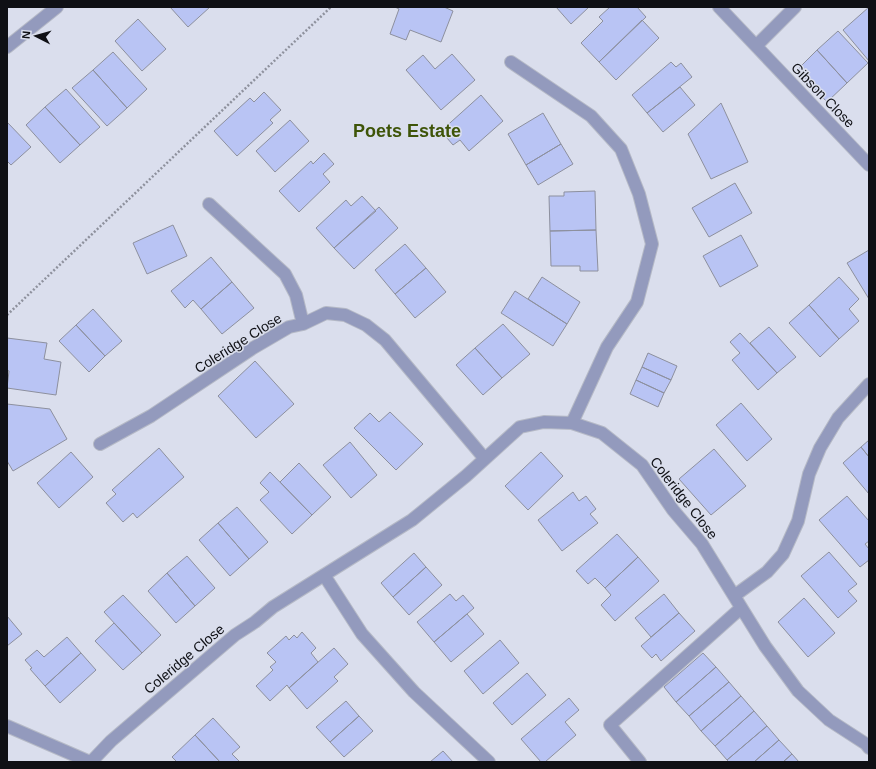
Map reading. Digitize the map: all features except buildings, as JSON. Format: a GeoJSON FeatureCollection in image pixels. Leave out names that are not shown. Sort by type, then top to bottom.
{"type":"FeatureCollection","features":[{"type":"Feature","properties":{"kind":"street"},"geometry":{"type":"LineString","coordinates":[[7,47],[57,7]]}},
{"type":"Feature","properties":{"kind":"street","name":"Gibson Close"},"geometry":{"type":"LineString","coordinates":[[719,7],[869,165]]}},
{"type":"Feature","properties":{"kind":"street"},"geometry":{"type":"LineString","coordinates":[[756,46],[795,7]]}},
{"type":"Feature","properties":{"kind":"street"},"geometry":{"type":"LineString","coordinates":[[511,62],[591,116],[621,149],[639,194],[652,244],[637,302],[607,347],[572,423]]}},
{"type":"Feature","properties":{"kind":"street"},"geometry":{"type":"LineString","coordinates":[[209,204],[285,274],[296,295],[303,324]]}},
{"type":"Feature","properties":{"kind":"street","name":"Coleridge Close"},"geometry":{"type":"LineString","coordinates":[[100,444],[151,416],[265,341],[289,327],[303,324],[326,313],[345,315],[366,325],[385,340],[485,459]]}},
{"type":"Feature","properties":{"kind":"street"},"geometry":{"type":"LineString","coordinates":[[734,596],[767,572],[783,554],[798,521],[809,474],[820,448],[838,418],[869,384]]}},
{"type":"Feature","properties":{"kind":"street","name":"Coleridge Close"},"geometry":{"type":"LineString","coordinates":[[91,762],[111,742],[235,635],[256,622],[273,607],[412,520],[485,459],[520,427],[544,422],[572,423],[602,433],[642,465],[674,510],[702,544],[741,608],[798,691],[829,720],[866,744],[869,748]]}},
{"type":"Feature","properties":{"kind":"street"},"geometry":{"type":"LineString","coordinates":[[324,575],[362,634],[388,664],[414,692],[489,762]]}},
{"type":"Feature","properties":{"kind":"street"},"geometry":{"type":"LineString","coordinates":[[640,762],[610,725],[741,608]]}},
{"type":"Feature","properties":{"kind":"street"},"geometry":{"type":"LineString","coordinates":[[7,727],[91,762]]}},
{"type":"Feature","properties":{"kind":"path"},"geometry":{"type":"LineString","coordinates":[[7,314],[331,7]]}},
{"type":"Feature","properties":{"kind":"district","name":"Poets Estate"},"geometry":{"type":"Point","coordinates":[407,131]}}]}
